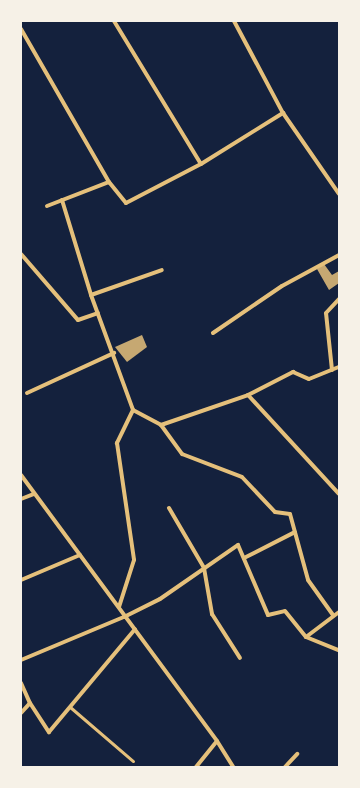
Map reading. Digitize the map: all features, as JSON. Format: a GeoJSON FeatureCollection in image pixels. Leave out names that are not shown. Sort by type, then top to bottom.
{"type":"FeatureCollection","features":[{"type":"Feature","properties":{"kind":"street"},"geometry":{"type":"LineString","coordinates":[[114,21],[200,164]]}},
{"type":"Feature","properties":{"kind":"street"},"geometry":{"type":"LineString","coordinates":[[234,21],[283,113],[339,194]]}},
{"type":"Feature","properties":{"kind":"street"},"geometry":{"type":"LineString","coordinates":[[21,29],[109,182],[126,203],[200,164],[283,113]]}},
{"type":"Feature","properties":{"kind":"street"},"geometry":{"type":"LineString","coordinates":[[47,206],[109,182]]}},
{"type":"Feature","properties":{"kind":"street"},"geometry":{"type":"LineString","coordinates":[[62,200],[98,313],[114,353],[133,410],[161,425],[182,454],[242,477],[275,512],[290,514],[308,580],[333,615]]}},
{"type":"Feature","properties":{"kind":"street"},"geometry":{"type":"LineString","coordinates":[[21,254],[78,320],[98,313]]}},
{"type":"Feature","properties":{"kind":"street"},"geometry":{"type":"LineString","coordinates":[[213,333],[282,286],[339,255]]}},
{"type":"Feature","properties":{"kind":"street"},"geometry":{"type":"LineString","coordinates":[[92,295],[162,270]]}},
{"type":"Feature","properties":{"kind":"street"},"geometry":{"type":"LineString","coordinates":[[332,370],[326,313],[339,299]]}},
{"type":"Feature","properties":{"kind":"street"},"geometry":{"type":"LineString","coordinates":[[27,393],[114,353]]}},
{"type":"Feature","properties":{"kind":"street"},"geometry":{"type":"LineString","coordinates":[[161,425],[248,395],[293,372],[309,379],[339,368]]}},
{"type":"Feature","properties":{"kind":"street"},"geometry":{"type":"LineString","coordinates":[[248,395],[339,494]]}},
{"type":"Feature","properties":{"kind":"street"},"geometry":{"type":"LineString","coordinates":[[119,607],[134,560],[117,443],[133,410]]}},
{"type":"Feature","properties":{"kind":"street"},"geometry":{"type":"LineString","coordinates":[[21,475],[119,607],[124,617],[135,629],[217,741],[233,767]]}},
{"type":"Feature","properties":{"kind":"street"},"geometry":{"type":"LineString","coordinates":[[21,499],[34,494]]}},
{"type":"Feature","properties":{"kind":"street"},"geometry":{"type":"LineString","coordinates":[[169,508],[204,568],[212,614],[240,658]]}},
{"type":"Feature","properties":{"kind":"street"},"geometry":{"type":"LineString","coordinates":[[244,558],[295,532]]}},
{"type":"Feature","properties":{"kind":"street"},"geometry":{"type":"LineString","coordinates":[[21,660],[124,617],[160,598],[238,545],[268,615],[285,611],[306,637],[339,650]]}},
{"type":"Feature","properties":{"kind":"street"},"geometry":{"type":"LineString","coordinates":[[21,580],[80,555]]}},
{"type":"Feature","properties":{"kind":"street"},"geometry":{"type":"LineString","coordinates":[[306,637],[333,615],[339,612]]}},
{"type":"Feature","properties":{"kind":"street"},"geometry":{"type":"LineString","coordinates":[[21,683],[30,703],[49,732],[135,629]]}},
{"type":"Feature","properties":{"kind":"street"},"geometry":{"type":"LineString","coordinates":[[21,713],[30,703]]}},
{"type":"Feature","properties":{"kind":"street"},"geometry":{"type":"LineString","coordinates":[[196,767],[217,741]]}},
{"type":"Feature","properties":{"kind":"street"},"geometry":{"type":"LineString","coordinates":[[285,767],[297,754]]}},
{"type":"Feature","properties":{"kind":"lane"},"geometry":{"type":"LineString","coordinates":[[70,707],[133,761]]}},
{"type":"Feature","properties":{"kind":"building"},"geometry":{"type":"Polygon","coordinates":[[[324,264],[332,275],[339,271],[339,283],[329,290],[317,269],[324,264]]]}},
{"type":"Feature","properties":{"kind":"building"},"geometry":{"type":"Polygon","coordinates":[[[142,335],[147,347],[127,362],[115,347],[142,335]]]}}]}
